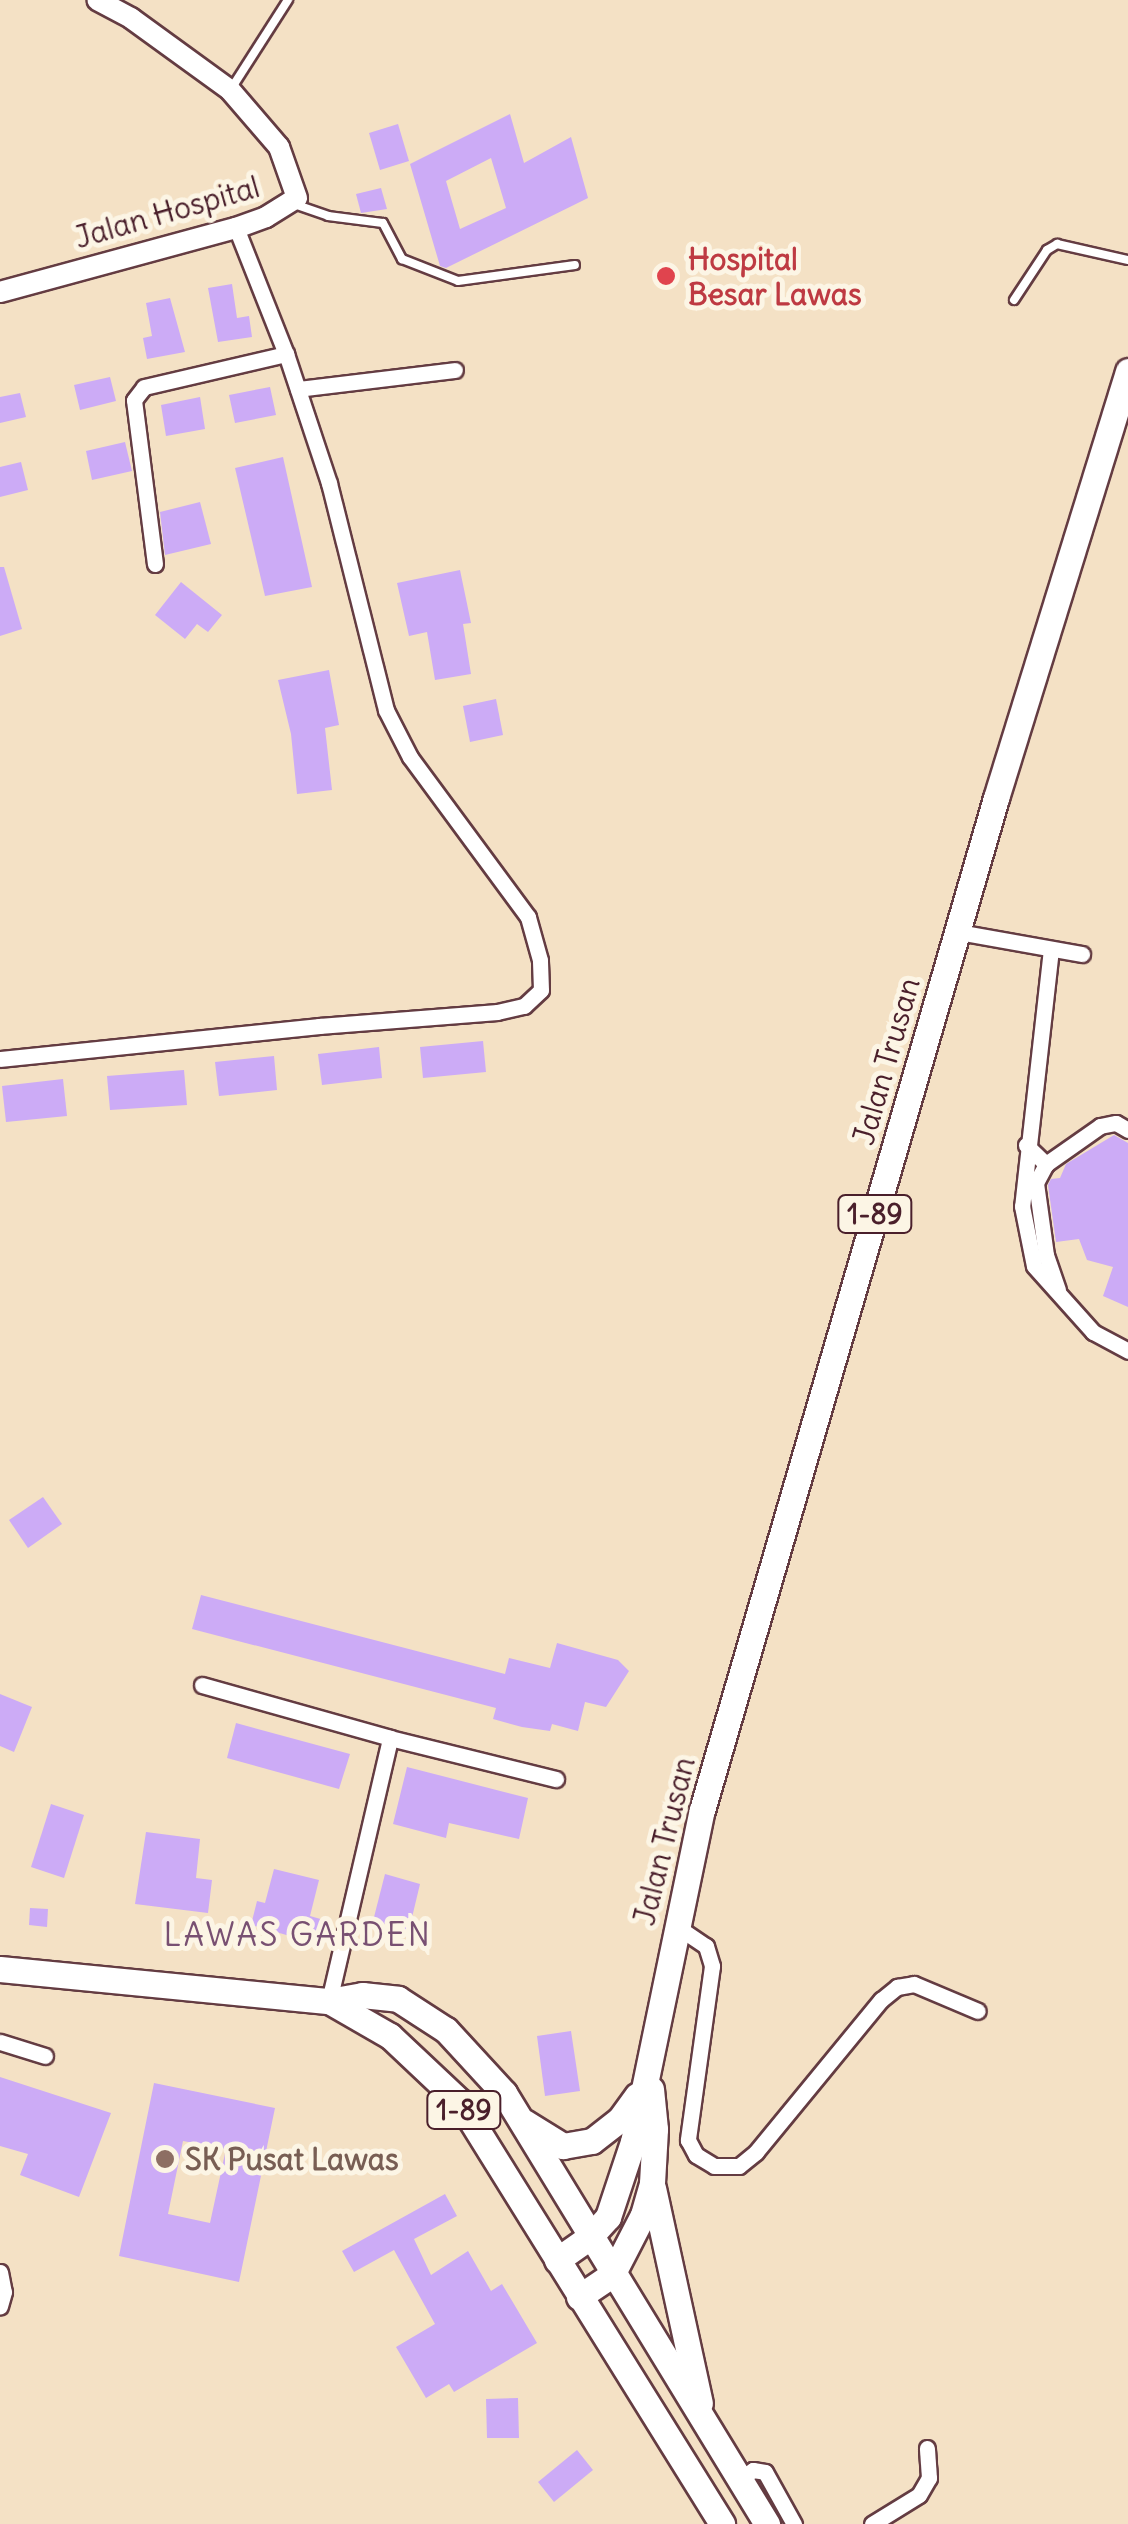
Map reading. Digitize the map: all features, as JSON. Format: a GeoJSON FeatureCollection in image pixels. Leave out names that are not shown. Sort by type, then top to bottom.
{"type":"FeatureCollection","features":[{"type":"Feature","properties":{"kind":"main road","name":"Jalan Trusan"},"geometry":{"type":"LineString","coordinates":[[557,2260],[590,2237],[615,2201],[646,2076],[702,1810],[958,932],[1128,370]]}},
{"type":"Feature","properties":{"kind":"main road"},"geometry":{"type":"LineString","coordinates":[[0,1969],[329,2001],[362,1995],[398,2000],[446,2030],[504,2094],[767,2524]]}},
{"type":"Feature","properties":{"kind":"main road","name":"1-89"},"geometry":{"type":"LineString","coordinates":[[329,2001],[390,2036],[459,2102],[722,2524]]}},
{"type":"Feature","properties":{"kind":"main road","name":"Jalan Trusan"},"geometry":{"type":"LineString","coordinates":[[578,2297],[612,2275],[643,2215],[652,2183],[656,2129],[646,2076]]}},
{"type":"Feature","properties":{"kind":"main road"},"geometry":{"type":"LineString","coordinates":[[516,2116],[544,2138],[563,2146],[592,2141],[620,2120],[646,2076]]}},
{"type":"Feature","properties":{"kind":"main road"},"geometry":{"type":"LineString","coordinates":[[652,2183],[706,2427]]}},
{"type":"Feature","properties":{"kind":"street","name":"Jalan Hospital"},"geometry":{"type":"LineString","coordinates":[[0,292],[236,228],[294,204],[297,192],[279,147],[230,90],[131,18],[97,0]]}},
{"type":"Feature","properties":{"kind":"street"},"geometry":{"type":"LineString","coordinates":[[0,1060],[319,1026],[497,1012],[524,1006],[541,990],[540,960],[528,917],[410,757],[386,710],[329,483],[286,354],[236,228]]}},
{"type":"Feature","properties":{"kind":"street"},"geometry":{"type":"LineString","coordinates":[[155,564],[134,400],[144,387],[286,354]]}},
{"type":"Feature","properties":{"kind":"street"},"geometry":{"type":"LineString","coordinates":[[298,389],[455,370]]}},
{"type":"Feature","properties":{"kind":"street"},"geometry":{"type":"LineString","coordinates":[[958,932],[1082,954]]}},
{"type":"Feature","properties":{"kind":"street"},"geometry":{"type":"LineString","coordinates":[[1051,949],[1022,1206],[1034,1266],[1061,1302],[1093,1332],[1128,1351]]}},
{"type":"Feature","properties":{"kind":"street"},"geometry":{"type":"LineString","coordinates":[[1061,1302],[1046,1255],[1036,1183],[1046,1164],[1100,1126],[1116,1123],[1128,1130]]}},
{"type":"Feature","properties":{"kind":"street"},"geometry":{"type":"LineString","coordinates":[[1026,1145],[1046,1164]]}},
{"type":"Feature","properties":{"kind":"street"},"geometry":{"type":"LineString","coordinates":[[202,1685],[556,1779]]}},
{"type":"Feature","properties":{"kind":"street"},"geometry":{"type":"LineString","coordinates":[[329,2001],[390,1738]]}},
{"type":"Feature","properties":{"kind":"street"},"geometry":{"type":"LineString","coordinates":[[676,1926],[706,1946],[712,1966],[688,2140],[696,2155],[714,2166],[739,2166],[756,2152],[881,2000],[896,1987],[914,1984],[978,2010]]}},
{"type":"Feature","properties":{"kind":"street"},"geometry":{"type":"LineString","coordinates":[[0,2042],[45,2056]]}},
{"type":"Feature","properties":{"kind":"street"},"geometry":{"type":"LineString","coordinates":[[0,2272],[4,2292],[0,2306]]}},
{"type":"Feature","properties":{"kind":"street"},"geometry":{"type":"LineString","coordinates":[[872,2524],[919,2496],[929,2478],[926,2448]]}},
{"type":"Feature","properties":{"kind":"street"},"geometry":{"type":"LineString","coordinates":[[739,2480],[754,2470],[765,2472],[794,2524]]}},
{"type":"Feature","properties":{"kind":"lane"},"geometry":{"type":"LineString","coordinates":[[230,90],[288,0]]}},
{"type":"Feature","properties":{"kind":"lane"},"geometry":{"type":"LineString","coordinates":[[294,204],[328,216],[383,223],[402,259],[442,278],[477,282],[575,265]]}},
{"type":"Feature","properties":{"kind":"lane"},"geometry":{"type":"LineString","coordinates":[[1014,300],[1056,244],[1128,260]]}},
{"type":"Feature","properties":{"kind":"building"},"geometry":{"type":"Polygon","coordinates":[[[510,114],[524,163],[571,137],[588,198],[446,268],[440,266],[410,164],[510,114]],[[491,158],[446,181],[460,229],[506,208],[491,158]]]}},
{"type":"Feature","properties":{"kind":"building"},"geometry":{"type":"Polygon","coordinates":[[[398,124],[409,161],[380,170],[369,133],[398,124]]]}},
{"type":"Feature","properties":{"kind":"building"},"geometry":{"type":"Polygon","coordinates":[[[381,188],[387,209],[361,213],[356,194],[381,188]]]}},
{"type":"Feature","properties":{"kind":"building"},"geometry":{"type":"Polygon","coordinates":[[[232,284],[237,318],[249,316],[252,337],[218,342],[208,288],[232,284]]]}},
{"type":"Feature","properties":{"kind":"building"},"geometry":{"type":"Polygon","coordinates":[[[170,298],[185,352],[147,359],[143,338],[152,336],[146,303],[170,298]]]}},
{"type":"Feature","properties":{"kind":"building"},"geometry":{"type":"Polygon","coordinates":[[[110,377],[116,401],[80,410],[74,385],[110,377]]]}},
{"type":"Feature","properties":{"kind":"building"},"geometry":{"type":"Polygon","coordinates":[[[270,387],[276,415],[235,423],[229,395],[270,387]]]}},
{"type":"Feature","properties":{"kind":"building"},"geometry":{"type":"Polygon","coordinates":[[[20,393],[26,417],[0,423],[0,397],[20,393]]]}},
{"type":"Feature","properties":{"kind":"building"},"geometry":{"type":"Polygon","coordinates":[[[200,397],[205,429],[166,436],[161,405],[200,397]]]}},
{"type":"Feature","properties":{"kind":"building"},"geometry":{"type":"Polygon","coordinates":[[[125,442],[132,471],[92,480],[86,451],[125,442]]]}},
{"type":"Feature","properties":{"kind":"building"},"geometry":{"type":"Polygon","coordinates":[[[283,457],[312,587],[265,596],[235,468],[283,457]]]}},
{"type":"Feature","properties":{"kind":"building"},"geometry":{"type":"Polygon","coordinates":[[[21,462],[28,490],[0,497],[0,467],[21,462]]]}},
{"type":"Feature","properties":{"kind":"building"},"geometry":{"type":"Polygon","coordinates":[[[200,502],[211,544],[165,555],[160,512],[200,502]]]}},
{"type":"Feature","properties":{"kind":"building"},"geometry":{"type":"Polygon","coordinates":[[[0,567],[4,567],[22,629],[0,636],[0,567]]]}},
{"type":"Feature","properties":{"kind":"building"},"geometry":{"type":"Polygon","coordinates":[[[460,570],[471,623],[463,624],[471,674],[435,680],[427,632],[409,636],[397,583],[460,570]]]}},
{"type":"Feature","properties":{"kind":"building"},"geometry":{"type":"Polygon","coordinates":[[[181,582],[222,615],[208,632],[197,624],[185,639],[155,615],[181,582]]]}},
{"type":"Feature","properties":{"kind":"building"},"geometry":{"type":"Polygon","coordinates":[[[329,670],[339,725],[325,728],[332,790],[297,794],[291,734],[278,680],[329,670]]]}},
{"type":"Feature","properties":{"kind":"building"},"geometry":{"type":"Polygon","coordinates":[[[496,699],[503,735],[470,742],[463,706],[496,699]]]}},
{"type":"Feature","properties":{"kind":"building"},"geometry":{"type":"Polygon","coordinates":[[[483,1041],[486,1072],[423,1078],[420,1047],[483,1041]]]}},
{"type":"Feature","properties":{"kind":"building"},"geometry":{"type":"Polygon","coordinates":[[[379,1047],[382,1078],[322,1085],[318,1054],[379,1047]]]}},
{"type":"Feature","properties":{"kind":"building"},"geometry":{"type":"Polygon","coordinates":[[[274,1056],[277,1090],[219,1096],[215,1062],[274,1056]]]}},
{"type":"Feature","properties":{"kind":"building"},"geometry":{"type":"Polygon","coordinates":[[[184,1070],[187,1105],[110,1110],[107,1076],[184,1070]]]}},
{"type":"Feature","properties":{"kind":"building"},"geometry":{"type":"Polygon","coordinates":[[[63,1079],[67,1116],[6,1122],[2,1086],[63,1079]]]}},
{"type":"Feature","properties":{"kind":"building"},"geometry":{"type":"Polygon","coordinates":[[[1114,1135],[1128,1143],[1128,1307],[1103,1296],[1113,1267],[1087,1260],[1079,1239],[1056,1242],[1048,1185],[1051,1179],[1060,1178],[1066,1164],[1114,1135]]]}},
{"type":"Feature","properties":{"kind":"building"},"geometry":{"type":"Polygon","coordinates":[[[43,1497],[62,1524],[28,1548],[9,1520],[43,1497]]]}},
{"type":"Feature","properties":{"kind":"building"},"geometry":{"type":"Polygon","coordinates":[[[201,1595],[505,1674],[509,1658],[550,1668],[557,1643],[618,1660],[629,1671],[606,1707],[585,1702],[578,1731],[552,1724],[550,1731],[522,1727],[493,1719],[496,1708],[192,1629],[201,1595]]]}},
{"type":"Feature","properties":{"kind":"building"},"geometry":{"type":"Polygon","coordinates":[[[0,1694],[32,1707],[14,1752],[0,1746],[0,1694]]]}},
{"type":"Feature","properties":{"kind":"building"},"geometry":{"type":"Polygon","coordinates":[[[236,1723],[350,1754],[339,1789],[227,1758],[236,1723]]]}},
{"type":"Feature","properties":{"kind":"building"},"geometry":{"type":"Polygon","coordinates":[[[407,1767],[528,1798],[519,1839],[449,1823],[446,1838],[393,1824],[407,1767]]]}},
{"type":"Feature","properties":{"kind":"building"},"geometry":{"type":"Polygon","coordinates":[[[51,1804],[84,1815],[64,1878],[31,1867],[51,1804]]]}},
{"type":"Feature","properties":{"kind":"building"},"geometry":{"type":"Polygon","coordinates":[[[146,1832],[200,1839],[196,1878],[212,1880],[208,1913],[135,1904],[146,1832]]]}},
{"type":"Feature","properties":{"kind":"building"},"geometry":{"type":"Polygon","coordinates":[[[274,1869],[319,1880],[310,1916],[324,1920],[318,1944],[251,1925],[257,1901],[265,1903],[274,1869]]]}},
{"type":"Feature","properties":{"kind":"building"},"geometry":{"type":"Polygon","coordinates":[[[385,1874],[420,1884],[409,1930],[373,1921],[385,1874]]]}},
{"type":"Feature","properties":{"kind":"building"},"geometry":{"type":"Polygon","coordinates":[[[30,1908],[48,1909],[47,1927],[29,1925],[30,1908]]]}},
{"type":"Feature","properties":{"kind":"building"},"geometry":{"type":"Polygon","coordinates":[[[571,2031],[580,2091],[545,2096],[537,2036],[571,2031]]]}},
{"type":"Feature","properties":{"kind":"building"},"geometry":{"type":"Polygon","coordinates":[[[0,2077],[111,2113],[79,2197],[20,2175],[28,2154],[0,2146],[0,2077]]]}},
{"type":"Feature","properties":{"kind":"building"},"geometry":{"type":"Polygon","coordinates":[[[154,2083],[275,2108],[239,2282],[119,2256],[154,2083]],[[183,2141],[168,2214],[210,2223],[226,2149],[183,2141]]]}},
{"type":"Feature","properties":{"kind":"building"},"geometry":{"type":"Polygon","coordinates":[[[445,2194],[457,2216],[414,2239],[431,2275],[468,2251],[491,2291],[502,2284],[537,2343],[454,2392],[449,2384],[426,2398],[396,2347],[435,2324],[394,2250],[354,2272],[342,2251],[445,2194]]]}},
{"type":"Feature","properties":{"kind":"building"},"geometry":{"type":"Polygon","coordinates":[[[518,2398],[519,2438],[487,2438],[486,2399],[518,2398]]]}},
{"type":"Feature","properties":{"kind":"building"},"geometry":{"type":"Polygon","coordinates":[[[577,2450],[593,2470],[554,2502],[538,2482],[577,2450]]]}},
{"type":"Feature","properties":{"kind":"place","name":"Hospital Besar Lawas"},"geometry":{"type":"Point","coordinates":[666,276]}},
{"type":"Feature","properties":{"kind":"place","name":"SK Pusat Lawas"},"geometry":{"type":"Point","coordinates":[165,2159]}},
{"type":"Feature","properties":{"kind":"district","name":"LAWAS GARDEN"},"geometry":{"type":"Point","coordinates":[298,1935]}}]}
